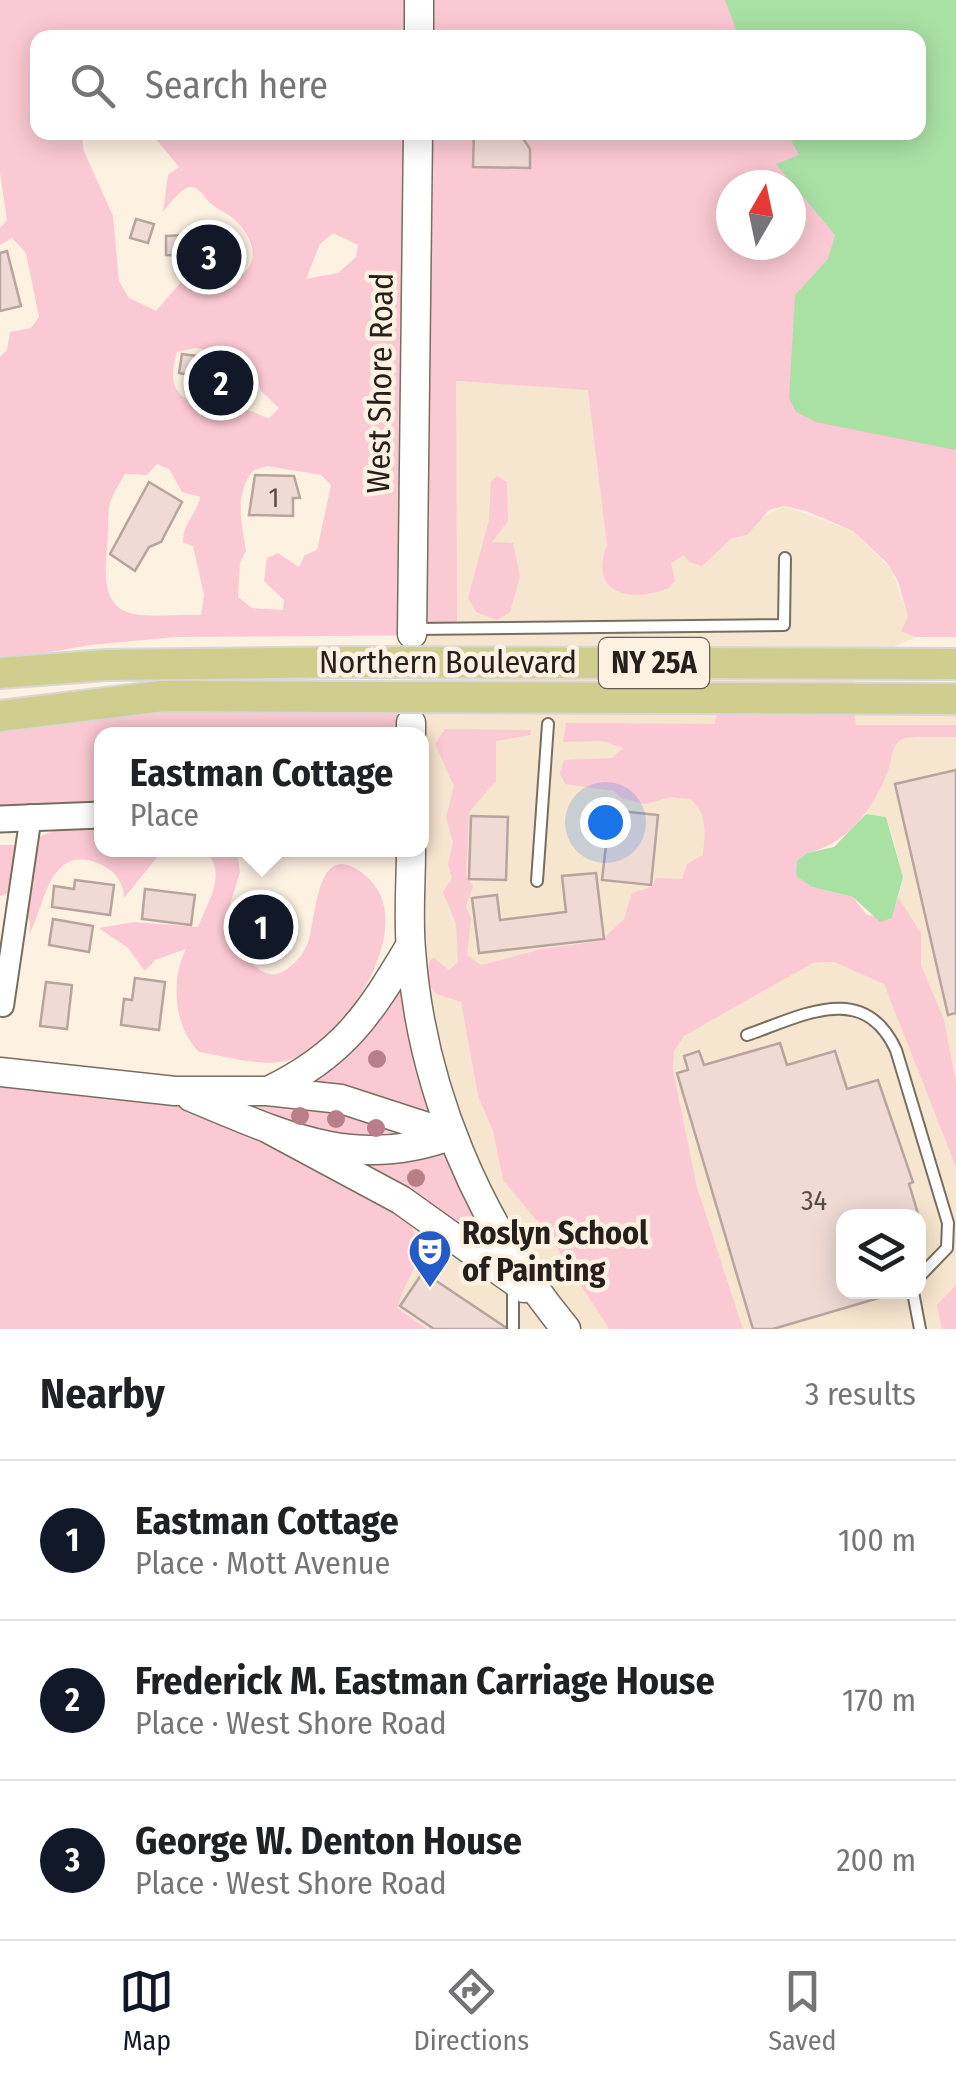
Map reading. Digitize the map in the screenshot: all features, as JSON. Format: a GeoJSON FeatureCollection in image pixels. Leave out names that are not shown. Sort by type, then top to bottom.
{"type":"FeatureCollection","features":[{"type":"Feature","properties":{"kind":"main road"},"geometry":{"type":"LineString","coordinates":[[419,0],[419,30]]}},
{"type":"Feature","properties":{"kind":"main road","name":"West Shore Road"},"geometry":{"type":"LineString","coordinates":[[412,632],[418,140]]}},
{"type":"Feature","properties":{"kind":"main road","name":"Northern Boulevard"},"geometry":{"type":"LineString","coordinates":[[0,673],[106,665],[351,662],[956,664]]}},
{"type":"Feature","properties":{"kind":"main road","name":"Northern Boulevard"},"geometry":{"type":"LineString","coordinates":[[0,716],[162,696],[956,699]]}},
{"type":"Feature","properties":{"kind":"main road"},"geometry":{"type":"LineString","coordinates":[[408,857],[410,946],[419,1013],[452,1135],[479,1198],[544,1303],[566,1329]]}},
{"type":"Feature","properties":{"kind":"main road"},"geometry":{"type":"LineString","coordinates":[[266,1091],[326,1059],[347,1039],[366,1018],[410,946]]}},
{"type":"Feature","properties":{"kind":"main road"},"geometry":{"type":"LineString","coordinates":[[0,1072],[175,1090],[266,1091],[364,1103],[452,1135]]}},
{"type":"Feature","properties":{"kind":"main road"},"geometry":{"type":"LineString","coordinates":[[175,1090],[267,1128],[329,1147],[396,1152],[452,1135]]}},
{"type":"Feature","properties":{"kind":"main road"},"geometry":{"type":"LineString","coordinates":[[267,1128],[401,1200],[544,1303]]}},
{"type":"Feature","properties":{"kind":"street"},"geometry":{"type":"LineString","coordinates":[[3,1006],[31,815]]}},
{"type":"Feature","properties":{"kind":"street"},"geometry":{"type":"LineString","coordinates":[[0,819],[94,815]]}},
{"type":"Feature","properties":{"kind":"lane"},"geometry":{"type":"LineString","coordinates":[[412,632],[784,625],[785,558]]}},
{"type":"Feature","properties":{"kind":"lane"},"geometry":{"type":"LineString","coordinates":[[538,881],[548,724]]}},
{"type":"Feature","properties":{"kind":"lane"},"geometry":{"type":"LineString","coordinates":[[748,1035],[832,1007],[861,1012],[882,1023],[896,1050],[948,1223],[947,1248],[926,1270]]}},
{"type":"Feature","properties":{"kind":"lane"},"geometry":{"type":"LineString","coordinates":[[513,1279],[513,1329]]}},
{"type":"Feature","properties":{"kind":"lane"},"geometry":{"type":"LineString","coordinates":[[914,1299],[920,1329]]}},
{"type":"Feature","properties":{"kind":"shaded area"},"geometry":{"type":"Polygon","coordinates":[[[0,0],[956,0],[956,637],[916,637],[901,631],[908,617],[898,581],[887,563],[853,531],[784,506],[769,510],[747,535],[732,538],[702,566],[689,562],[684,555],[671,563],[675,581],[669,588],[641,595],[617,591],[603,575],[607,545],[588,390],[456,381],[457,635],[176,637],[90,645],[0,661],[0,357],[7,350],[10,332],[31,328],[39,317],[26,253],[12,238],[0,245],[0,228],[7,220],[0,173],[0,0]],[[30,30],[30,140],[82,140],[113,216],[119,281],[129,298],[156,311],[181,282],[199,292],[232,287],[251,264],[253,255],[243,229],[197,189],[184,189],[163,212],[168,175],[179,167],[157,140],[926,140],[926,30],[30,30]],[[333,233],[320,244],[306,279],[338,273],[356,257],[358,245],[333,233]],[[196,348],[177,352],[175,386],[192,401],[269,418],[279,408],[261,391],[250,359],[196,348]],[[157,464],[147,475],[125,474],[113,496],[106,574],[109,593],[116,605],[127,612],[201,615],[204,595],[193,546],[183,543],[200,497],[182,492],[169,469],[157,464]],[[267,466],[254,470],[243,489],[241,520],[246,551],[240,563],[238,597],[252,608],[283,610],[284,600],[264,581],[267,558],[278,553],[299,567],[305,555],[317,550],[331,485],[321,475],[267,466]]]}},
{"type":"Feature","properties":{"kind":"shaded area"},"geometry":{"type":"Polygon","coordinates":[[[725,0],[956,0],[956,450],[816,422],[796,412],[789,398],[795,295],[828,259],[835,235],[806,200],[806,170],[781,170],[776,164],[799,155],[791,140],[926,140],[926,30],[736,30],[725,0]]]}},
{"type":"Feature","properties":{"kind":"shaded area"},"geometry":{"type":"Polygon","coordinates":[[[415,379],[588,389],[721,547],[732,538],[747,535],[757,520],[784,506],[853,531],[892,570],[908,617],[905,626],[916,637],[858,663],[852,698],[956,699],[956,1102],[898,897],[903,877],[894,842],[886,817],[866,814],[877,789],[702,863],[598,952],[421,977],[431,990],[461,1002],[478,1096],[493,1131],[503,1180],[550,1237],[609,1329],[418,1329],[389,1309],[420,1261],[421,1253],[267,1129],[515,1260],[419,1013],[420,857],[429,857],[429,727],[411,727],[415,379]]]}},
{"type":"Feature","properties":{"kind":"shaded area"},"geometry":{"type":"Polygon","coordinates":[[[497,476],[507,482],[508,521],[492,542],[513,543],[520,576],[510,612],[497,620],[476,612],[468,598],[489,520],[491,482],[497,476]]]}},
{"type":"Feature","properties":{"kind":"shaded area"},"geometry":{"type":"Polygon","coordinates":[[[411,697],[411,727],[94,727],[94,815],[0,819],[0,716],[411,697]]]}},
{"type":"Feature","properties":{"kind":"shaded area"},"geometry":{"type":"Polygon","coordinates":[[[719,699],[852,699],[856,725],[956,725],[956,737],[912,737],[898,742],[881,788],[856,824],[835,842],[807,853],[812,887],[853,897],[867,915],[892,918],[898,897],[921,933],[921,965],[944,1020],[956,1083],[956,1167],[884,984],[834,962],[813,963],[684,1036],[674,1051],[673,1070],[697,1187],[743,1329],[609,1329],[550,1237],[503,1180],[493,1131],[478,1096],[461,1002],[437,994],[425,982],[430,960],[434,958],[449,970],[458,962],[456,924],[443,892],[452,878],[448,864],[453,842],[446,818],[454,786],[435,744],[445,729],[531,730],[530,735],[496,741],[496,781],[469,812],[466,876],[473,886],[466,906],[471,918],[467,955],[481,965],[542,949],[601,941],[624,919],[632,893],[652,887],[656,878],[682,879],[687,864],[703,855],[703,817],[690,799],[671,797],[645,804],[623,799],[614,791],[565,784],[560,773],[564,760],[612,758],[623,748],[602,741],[563,742],[566,723],[715,724],[719,699]]]}},
{"type":"Feature","properties":{"kind":"shaded area"},"geometry":{"type":"Polygon","coordinates":[[[866,814],[886,817],[903,877],[892,918],[880,922],[853,897],[812,887],[796,876],[797,861],[807,853],[834,847],[866,814]]]}},
{"type":"Feature","properties":{"kind":"shaded area"},"geometry":{"type":"Polygon","coordinates":[[[94,824],[94,857],[157,857],[124,898],[119,879],[104,866],[86,860],[71,861],[52,879],[29,935],[30,922],[23,907],[11,892],[0,896],[0,845],[21,845],[67,825],[94,824]]]}},
{"type":"Feature","properties":{"kind":"shaded area"},"geometry":{"type":"Polygon","coordinates":[[[238,857],[240,872],[225,921],[243,954],[267,973],[284,971],[303,952],[322,882],[338,864],[366,876],[381,897],[385,922],[381,950],[370,978],[333,1030],[311,1049],[289,1060],[257,1062],[199,1052],[184,1030],[177,1003],[178,975],[186,949],[155,960],[145,971],[128,948],[99,928],[134,922],[198,927],[216,878],[212,859],[238,857]]]}},
{"type":"Feature","properties":{"kind":"shaded area"},"geometry":{"type":"Polygon","coordinates":[[[410,946],[419,1013],[515,1260],[396,1204],[419,1248],[419,1257],[397,1308],[427,1329],[0,1329],[0,1072],[175,1091],[300,1075],[410,946]]]}},
{"type":"Feature","properties":{"kind":"shaded area"},"geometry":{"type":"Polygon","coordinates":[[[834,962],[884,983],[956,1167],[956,1285],[942,1329],[743,1329],[697,1187],[673,1070],[674,1051],[684,1036],[813,963],[834,962]]]}},
{"type":"Feature","properties":{"kind":"shaded area"},"geometry":{"type":"Polygon","coordinates":[[[956,1285],[956,1329],[942,1329],[937,1305],[956,1285]]]}},
{"type":"Feature","properties":{"kind":"building"},"geometry":{"type":"Polygon","coordinates":[[[474,140],[524,140],[530,149],[530,168],[473,167],[474,140]]]}},
{"type":"Feature","properties":{"kind":"building"},"geometry":{"type":"Polygon","coordinates":[[[136,219],[154,224],[148,243],[130,238],[136,219]]]}},
{"type":"Feature","properties":{"kind":"building"},"geometry":{"type":"Polygon","coordinates":[[[228,233],[230,280],[188,280],[187,256],[166,255],[166,236],[228,233]]]}},
{"type":"Feature","properties":{"kind":"building"},"geometry":{"type":"Polygon","coordinates":[[[7,251],[21,306],[0,311],[0,253],[7,251]]]}},
{"type":"Feature","properties":{"kind":"building"},"geometry":{"type":"Polygon","coordinates":[[[182,354],[251,363],[247,392],[229,390],[228,398],[218,396],[217,403],[192,399],[195,376],[179,373],[182,354]]]}},
{"type":"Feature","properties":{"kind":"building"},"geometry":{"type":"Polygon","coordinates":[[[255,475],[294,476],[300,498],[293,498],[293,516],[249,515],[255,475]]]}},
{"type":"Feature","properties":{"kind":"building"},"geometry":{"type":"Polygon","coordinates":[[[149,482],[182,502],[161,542],[149,547],[135,571],[110,554],[149,482]]]}},
{"type":"Feature","properties":{"kind":"building"},"geometry":{"type":"Polygon","coordinates":[[[956,770],[956,1013],[948,1015],[895,784],[956,770]]]}},
{"type":"Feature","properties":{"kind":"building"},"geometry":{"type":"Polygon","coordinates":[[[610,810],[658,815],[651,885],[602,880],[610,810]]]}},
{"type":"Feature","properties":{"kind":"building"},"geometry":{"type":"Polygon","coordinates":[[[471,816],[508,817],[506,880],[469,879],[471,816]]]}},
{"type":"Feature","properties":{"kind":"building"},"geometry":{"type":"Polygon","coordinates":[[[596,873],[604,939],[479,953],[472,898],[497,895],[500,920],[566,912],[562,876],[596,873]]]}},
{"type":"Feature","properties":{"kind":"building"},"geometry":{"type":"Polygon","coordinates":[[[75,880],[114,885],[110,915],[52,907],[54,886],[74,889],[75,880]]]}},
{"type":"Feature","properties":{"kind":"building"},"geometry":{"type":"Polygon","coordinates":[[[145,889],[195,895],[191,925],[142,919],[145,889]]]}},
{"type":"Feature","properties":{"kind":"building"},"geometry":{"type":"Polygon","coordinates":[[[263,902],[284,906],[281,930],[289,931],[285,954],[268,951],[270,933],[241,931],[244,912],[259,914],[261,923],[263,902]]]}},
{"type":"Feature","properties":{"kind":"building"},"geometry":{"type":"Polygon","coordinates":[[[53,919],[93,926],[89,952],[49,945],[53,919]]]}},
{"type":"Feature","properties":{"kind":"building"},"geometry":{"type":"Polygon","coordinates":[[[135,978],[165,982],[159,1030],[121,1025],[124,999],[132,1000],[135,978]]]}},
{"type":"Feature","properties":{"kind":"building"},"geometry":{"type":"Polygon","coordinates":[[[46,982],[72,985],[67,1029],[40,1026],[46,982]]]}},
{"type":"Feature","properties":{"kind":"building"},"geometry":{"type":"Polygon","coordinates":[[[780,1043],[787,1065],[835,1051],[847,1089],[878,1080],[913,1182],[909,1184],[917,1209],[836,1209],[836,1299],[875,1299],[773,1329],[753,1329],[677,1073],[688,1070],[684,1056],[699,1051],[704,1065],[780,1043]]]}},
{"type":"Feature","properties":{"kind":"building","name":"Roslyn School of Painting"},"geometry":{"type":"Polygon","coordinates":[[[423,1272],[508,1329],[434,1329],[400,1306],[423,1272]]]}},
{"type":"Feature","properties":{"kind":"place","name":"George W. Denton House"},"geometry":{"type":"Point","coordinates":[209,257]}},
{"type":"Feature","properties":{"kind":"place","name":"Frederick M. Eastman Carriage House"},"geometry":{"type":"Point","coordinates":[221,383]}},
{"type":"Feature","properties":{"kind":"place","name":"Eastman Cottage"},"geometry":{"type":"Point","coordinates":[261,927]}},
{"type":"Feature","properties":{"kind":"place","name":"Roslyn School of Painting"},"geometry":{"type":"Point","coordinates":[430,1289]}}]}
